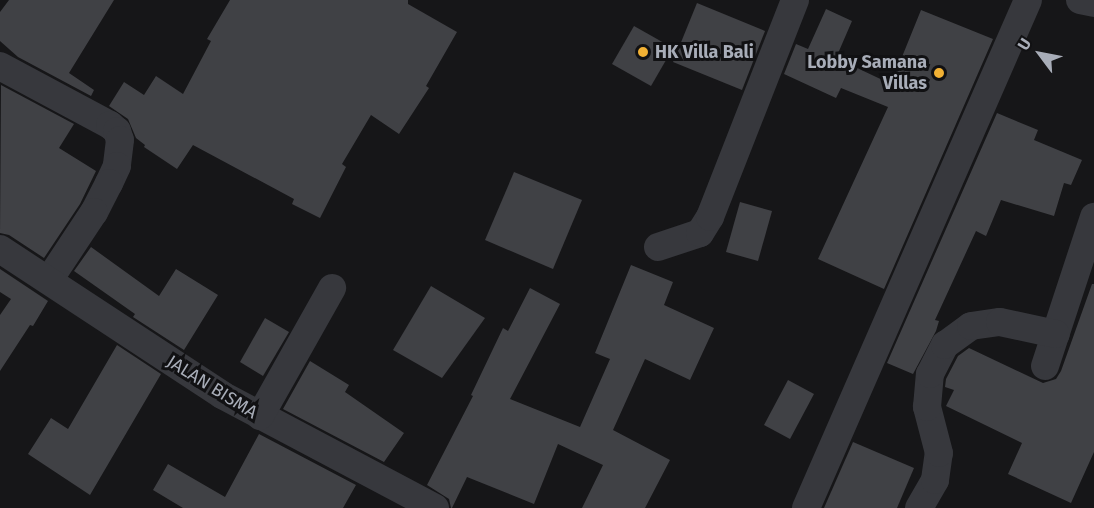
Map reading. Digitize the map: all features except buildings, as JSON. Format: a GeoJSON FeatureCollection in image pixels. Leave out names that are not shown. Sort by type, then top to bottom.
{"type":"FeatureCollection","features":[{"type":"Feature","properties":{"kind":"street"},"geometry":{"type":"LineString","coordinates":[[658,247],[700,233],[710,217],[795,0]]}},
{"type":"Feature","properties":{"kind":"street"},"geometry":{"type":"LineString","coordinates":[[806,508],[1028,0]]}},
{"type":"Feature","properties":{"kind":"street"},"geometry":{"type":"LineString","coordinates":[[1080,0],[1094,3]]}},
{"type":"Feature","properties":{"kind":"street"},"geometry":{"type":"LineString","coordinates":[[0,66],[110,125],[117,131],[120,140],[117,166],[110,183],[94,212],[49,280]]}},
{"type":"Feature","properties":{"kind":"street"},"geometry":{"type":"LineString","coordinates":[[1045,366],[1094,217]]}},
{"type":"Feature","properties":{"kind":"street","name":"JALAN BISMA"},"geometry":{"type":"LineString","coordinates":[[0,249],[142,343],[260,416],[435,508]]}},
{"type":"Feature","properties":{"kind":"street"},"geometry":{"type":"LineString","coordinates":[[260,416],[332,288]]}},
{"type":"Feature","properties":{"kind":"street"},"geometry":{"type":"LineString","coordinates":[[919,508],[935,480],[939,453],[927,407],[930,374],[945,345],[971,326],[1000,322],[1056,334]]}},
{"type":"Feature","properties":{"kind":"place","name":"HK Villa Bali"},"geometry":{"type":"Point","coordinates":[643,52]}},
{"type":"Feature","properties":{"kind":"place","name":"Lobby Samana Villas"},"geometry":{"type":"Point","coordinates":[939,73]}}]}
